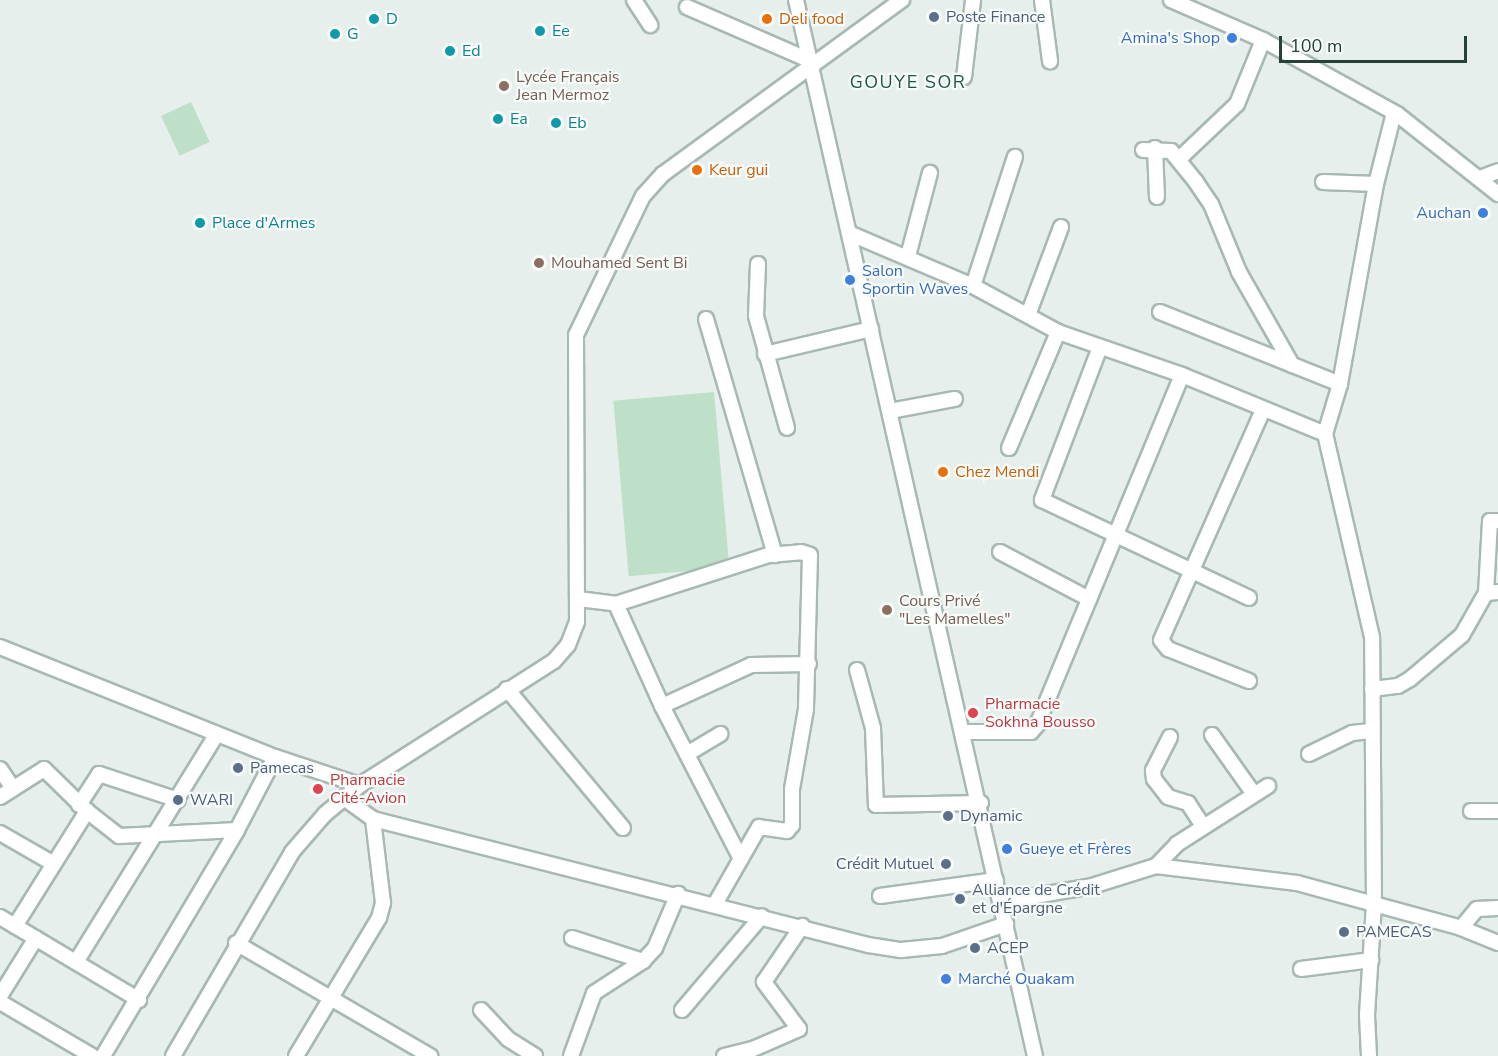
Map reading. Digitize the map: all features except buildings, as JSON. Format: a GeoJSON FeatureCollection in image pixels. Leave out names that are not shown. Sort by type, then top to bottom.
{"type":"FeatureCollection","features":[{"type":"Feature","properties":{"kind":"street"},"geometry":{"type":"LineString","coordinates":[[634,0],[650,25]]}},
{"type":"Feature","properties":{"kind":"street"},"geometry":{"type":"LineString","coordinates":[[796,0],[981,804],[1035,1056]]}},
{"type":"Feature","properties":{"kind":"street"},"geometry":{"type":"LineString","coordinates":[[173,1056],[236,943],[292,852],[325,814],[360,785],[507,689],[554,662],[568,645],[577,622],[578,599],[574,353],[583,315],[649,189],[663,174],[902,0]]}},
{"type":"Feature","properties":{"kind":"street"},"geometry":{"type":"LineString","coordinates":[[964,77],[973,0]]}},
{"type":"Feature","properties":{"kind":"street"},"geometry":{"type":"LineString","coordinates":[[1042,0],[1050,61]]}},
{"type":"Feature","properties":{"kind":"street"},"geometry":{"type":"LineString","coordinates":[[1171,0],[1263,40],[1394,113],[1498,194]]}},
{"type":"Feature","properties":{"kind":"street"},"geometry":{"type":"LineString","coordinates":[[687,7],[812,64]]}},
{"type":"Feature","properties":{"kind":"street"},"geometry":{"type":"LineString","coordinates":[[1179,159],[1237,104],[1263,40]]}},
{"type":"Feature","properties":{"kind":"street"},"geometry":{"type":"LineString","coordinates":[[1369,1056],[1374,904],[1372,637],[1364,593],[1347,536],[1324,434],[1340,384],[1376,184],[1394,113]]}},
{"type":"Feature","properties":{"kind":"street"},"geometry":{"type":"LineString","coordinates":[[1157,197],[1149,149],[1171,151],[1211,204],[1239,272],[1292,365]]}},
{"type":"Feature","properties":{"kind":"street"},"geometry":{"type":"LineString","coordinates":[[973,286],[1015,157]]}},
{"type":"Feature","properties":{"kind":"street"},"geometry":{"type":"LineString","coordinates":[[1480,178],[1498,171]]}},
{"type":"Feature","properties":{"kind":"street"},"geometry":{"type":"LineString","coordinates":[[908,256],[930,173]]}},
{"type":"Feature","properties":{"kind":"street"},"geometry":{"type":"LineString","coordinates":[[1323,182],[1376,184]]}},
{"type":"Feature","properties":{"kind":"street"},"geometry":{"type":"LineString","coordinates":[[1028,315],[1060,227]]}},
{"type":"Feature","properties":{"kind":"street"},"geometry":{"type":"LineString","coordinates":[[851,234],[908,256],[973,286],[1058,332],[1182,375],[1324,434]]}},
{"type":"Feature","properties":{"kind":"street"},"geometry":{"type":"LineString","coordinates":[[758,264],[755,310],[765,354],[787,428]]}},
{"type":"Feature","properties":{"kind":"street"},"geometry":{"type":"LineString","coordinates":[[1160,312],[1340,384]]}},
{"type":"Feature","properties":{"kind":"street"},"geometry":{"type":"LineString","coordinates":[[706,319],[775,555]]}},
{"type":"Feature","properties":{"kind":"street"},"geometry":{"type":"LineString","coordinates":[[765,354],[871,329]]}},
{"type":"Feature","properties":{"kind":"street"},"geometry":{"type":"LineString","coordinates":[[1009,448],[1058,332]]}},
{"type":"Feature","properties":{"kind":"street"},"geometry":{"type":"LineString","coordinates":[[1100,347],[1041,496],[1046,503],[1116,538],[1249,598]]}},
{"type":"Feature","properties":{"kind":"street"},"geometry":{"type":"LineString","coordinates":[[964,732],[1031,732],[1116,538],[1182,375]]}},
{"type":"Feature","properties":{"kind":"street"},"geometry":{"type":"LineString","coordinates":[[890,411],[955,399]]}},
{"type":"Feature","properties":{"kind":"street"},"geometry":{"type":"LineString","coordinates":[[1249,681],[1162,646],[1161,640],[1263,410]]}},
{"type":"Feature","properties":{"kind":"street"},"geometry":{"type":"LineString","coordinates":[[1372,689],[1398,686],[1462,635],[1492,593],[1490,521],[1498,521]]}},
{"type":"Feature","properties":{"kind":"street"},"geometry":{"type":"LineString","coordinates":[[578,599],[616,604],[775,555],[801,552],[810,555],[809,664],[803,742],[792,789],[791,830],[759,827],[715,904]]}},
{"type":"Feature","properties":{"kind":"street"},"geometry":{"type":"LineString","coordinates":[[999,552],[1089,599]]}},
{"type":"Feature","properties":{"kind":"street"},"geometry":{"type":"LineString","coordinates":[[616,604],[662,706],[741,859]]}},
{"type":"Feature","properties":{"kind":"street"},"geometry":{"type":"LineString","coordinates":[[0,647],[275,757],[360,785]]}},
{"type":"Feature","properties":{"kind":"street"},"geometry":{"type":"LineString","coordinates":[[662,706],[751,665],[809,664]]}},
{"type":"Feature","properties":{"kind":"street"},"geometry":{"type":"LineString","coordinates":[[857,669],[873,728],[876,805],[981,804]]}},
{"type":"Feature","properties":{"kind":"street"},"geometry":{"type":"LineString","coordinates":[[507,689],[623,828]]}},
{"type":"Feature","properties":{"kind":"street"},"geometry":{"type":"LineString","coordinates":[[1309,754],[1352,733],[1371,731]]}},
{"type":"Feature","properties":{"kind":"street"},"geometry":{"type":"LineString","coordinates":[[76,962],[217,734]]}},
{"type":"Feature","properties":{"kind":"street"},"geometry":{"type":"LineString","coordinates":[[687,754],[720,735]]}},
{"type":"Feature","properties":{"kind":"street"},"geometry":{"type":"LineString","coordinates":[[1212,735],[1254,794]]}},
{"type":"Feature","properties":{"kind":"street"},"geometry":{"type":"LineString","coordinates":[[1170,737],[1153,771],[1154,779],[1168,797],[1188,803],[1203,826]]}},
{"type":"Feature","properties":{"kind":"street"},"geometry":{"type":"LineString","coordinates":[[103,1056],[139,1000],[237,830],[275,757]]}},
{"type":"Feature","properties":{"kind":"street"},"geometry":{"type":"LineString","coordinates":[[0,797],[44,769],[83,808],[119,836],[237,830]]}},
{"type":"Feature","properties":{"kind":"street"},"geometry":{"type":"LineString","coordinates":[[0,770],[13,788]]}},
{"type":"Feature","properties":{"kind":"street"},"geometry":{"type":"LineString","coordinates":[[15,926],[54,864],[99,774],[178,800]]}},
{"type":"Feature","properties":{"kind":"street"},"geometry":{"type":"LineString","coordinates":[[1156,866],[1177,844],[1268,786]]}},
{"type":"Feature","properties":{"kind":"street"},"geometry":{"type":"LineString","coordinates":[[344,798],[373,819],[678,894],[868,945],[901,950],[942,946],[1006,924]]}},
{"type":"Feature","properties":{"kind":"street"},"geometry":{"type":"LineString","coordinates":[[1471,811],[1498,811]]}},
{"type":"Feature","properties":{"kind":"street"},"geometry":{"type":"LineString","coordinates":[[296,1056],[379,918],[383,903],[373,819]]}},
{"type":"Feature","properties":{"kind":"street"},"geometry":{"type":"LineString","coordinates":[[0,833],[54,864]]}},
{"type":"Feature","properties":{"kind":"street"},"geometry":{"type":"LineString","coordinates":[[1001,902],[1092,886],[1156,866],[1276,878],[1461,928],[1498,943]]}},
{"type":"Feature","properties":{"kind":"street"},"geometry":{"type":"LineString","coordinates":[[880,896],[996,880]]}},
{"type":"Feature","properties":{"kind":"street"},"geometry":{"type":"LineString","coordinates":[[571,1056],[594,993],[643,961],[655,948],[678,894]]}},
{"type":"Feature","properties":{"kind":"street"},"geometry":{"type":"LineString","coordinates":[[1461,928],[1477,909],[1498,908]]}},
{"type":"Feature","properties":{"kind":"street"},"geometry":{"type":"LineString","coordinates":[[682,1010],[762,916]]}},
{"type":"Feature","properties":{"kind":"street"},"geometry":{"type":"LineString","coordinates":[[0,917],[139,1000]]}},
{"type":"Feature","properties":{"kind":"street"},"geometry":{"type":"LineString","coordinates":[[724,1056],[753,1049],[799,1029],[764,982],[802,926]]}},
{"type":"Feature","properties":{"kind":"street"},"geometry":{"type":"LineString","coordinates":[[0,996],[36,938]]}},
{"type":"Feature","properties":{"kind":"street"},"geometry":{"type":"LineString","coordinates":[[572,938],[643,961]]}},
{"type":"Feature","properties":{"kind":"street"},"geometry":{"type":"LineString","coordinates":[[236,943],[430,1056]]}},
{"type":"Feature","properties":{"kind":"street"},"geometry":{"type":"LineString","coordinates":[[1301,969],[1371,960]]}},
{"type":"Feature","properties":{"kind":"street"},"geometry":{"type":"LineString","coordinates":[[0,1002],[92,1056]]}},
{"type":"Feature","properties":{"kind":"street"},"geometry":{"type":"LineString","coordinates":[[481,1010],[508,1039],[535,1056]]}},
{"type":"Feature","properties":{"kind":"green space"},"geometry":{"type":"Polygon","coordinates":[[[191,102],[210,142],[180,156],[161,116],[191,102]]]}},
{"type":"Feature","properties":{"kind":"green space"},"geometry":{"type":"Polygon","coordinates":[[[714,392],[729,567],[629,576],[613,401],[714,392]]]}},
{"type":"Feature","properties":{"kind":"place","name":"Poste Finance"},"geometry":{"type":"Point","coordinates":[934,17]}},
{"type":"Feature","properties":{"kind":"place","name":"D"},"geometry":{"type":"Point","coordinates":[374,19]}},
{"type":"Feature","properties":{"kind":"place","name":"Deli food"},"geometry":{"type":"Point","coordinates":[767,19]}},
{"type":"Feature","properties":{"kind":"place","name":"Ee"},"geometry":{"type":"Point","coordinates":[540,31]}},
{"type":"Feature","properties":{"kind":"place","name":"G"},"geometry":{"type":"Point","coordinates":[335,34]}},
{"type":"Feature","properties":{"kind":"place","name":"Amina's Shop"},"geometry":{"type":"Point","coordinates":[1232,38]}},
{"type":"Feature","properties":{"kind":"place","name":"Ed"},"geometry":{"type":"Point","coordinates":[450,51]}},
{"type":"Feature","properties":{"kind":"place","name":"Lycée Français Jean Mermoz"},"geometry":{"type":"Point","coordinates":[504,86]}},
{"type":"Feature","properties":{"kind":"place","name":"Ea"},"geometry":{"type":"Point","coordinates":[498,119]}},
{"type":"Feature","properties":{"kind":"place","name":"Eb"},"geometry":{"type":"Point","coordinates":[556,123]}},
{"type":"Feature","properties":{"kind":"place","name":"Keur gui"},"geometry":{"type":"Point","coordinates":[697,170]}},
{"type":"Feature","properties":{"kind":"place","name":"Auchan"},"geometry":{"type":"Point","coordinates":[1483,213]}},
{"type":"Feature","properties":{"kind":"place","name":"Place d'Armes"},"geometry":{"type":"Point","coordinates":[200,223]}},
{"type":"Feature","properties":{"kind":"place","name":"Mouhamed Sent Bi"},"geometry":{"type":"Point","coordinates":[539,263]}},
{"type":"Feature","properties":{"kind":"place","name":"Salon Sportin Waves"},"geometry":{"type":"Point","coordinates":[850,280]}},
{"type":"Feature","properties":{"kind":"place","name":"Chez Mendi"},"geometry":{"type":"Point","coordinates":[943,472]}},
{"type":"Feature","properties":{"kind":"place","name":"Cours Privé \"Les Mamelles\""},"geometry":{"type":"Point","coordinates":[887,610]}},
{"type":"Feature","properties":{"kind":"place","name":"Pharmacie Sokhna Bousso"},"geometry":{"type":"Point","coordinates":[973,713]}},
{"type":"Feature","properties":{"kind":"place","name":"Pamecas"},"geometry":{"type":"Point","coordinates":[238,768]}},
{"type":"Feature","properties":{"kind":"place","name":"Pharmacie Cité-Avion"},"geometry":{"type":"Point","coordinates":[318,789]}},
{"type":"Feature","properties":{"kind":"place","name":"WARI"},"geometry":{"type":"Point","coordinates":[178,800]}},
{"type":"Feature","properties":{"kind":"place","name":"Dynamic"},"geometry":{"type":"Point","coordinates":[948,816]}},
{"type":"Feature","properties":{"kind":"place","name":"Gueye et Frères"},"geometry":{"type":"Point","coordinates":[1007,849]}},
{"type":"Feature","properties":{"kind":"place","name":"Crédit Mutuel"},"geometry":{"type":"Point","coordinates":[946,864]}},
{"type":"Feature","properties":{"kind":"place","name":"Alliance de Crédit et d'Épargne"},"geometry":{"type":"Point","coordinates":[960,899]}},
{"type":"Feature","properties":{"kind":"place","name":"PAMECAS"},"geometry":{"type":"Point","coordinates":[1344,932]}},
{"type":"Feature","properties":{"kind":"place","name":"ACEP"},"geometry":{"type":"Point","coordinates":[975,948]}},
{"type":"Feature","properties":{"kind":"place","name":"Marché Ouakam"},"geometry":{"type":"Point","coordinates":[946,979]}},
{"type":"Feature","properties":{"kind":"district","name":"GOUYE SOR"},"geometry":{"type":"Point","coordinates":[908,82]}}]}
